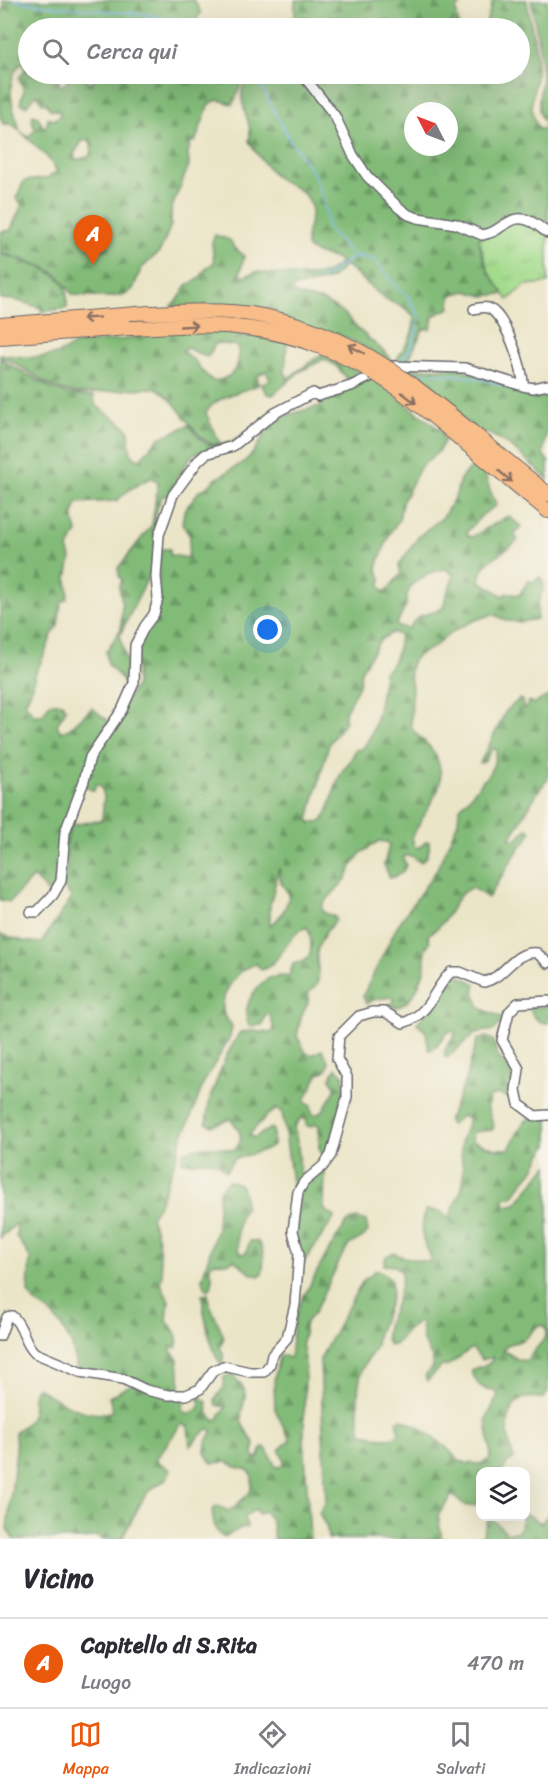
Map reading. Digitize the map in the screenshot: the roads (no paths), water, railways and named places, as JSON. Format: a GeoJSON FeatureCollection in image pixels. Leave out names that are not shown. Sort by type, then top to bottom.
{"type":"FeatureCollection","features":[{"type":"Feature","properties":{"kind":"highway"},"geometry":{"type":"LineString","coordinates":[[0,325],[205,311],[249,314],[280,320],[331,337],[351,345],[395,371],[548,511]]}},
{"type":"Feature","properties":{"kind":"highway"},"geometry":{"type":"LineString","coordinates":[[0,337],[204,325],[246,328],[299,340],[343,357],[387,381],[548,494]]}},
{"type":"Feature","properties":{"kind":"street"},"geometry":{"type":"LineString","coordinates":[[310,84],[335,116],[353,155],[367,176],[409,215],[456,224],[483,235],[496,230],[514,218],[522,218],[548,233]]}},
{"type":"Feature","properties":{"kind":"street"},"geometry":{"type":"LineString","coordinates":[[474,309],[488,308],[495,312],[501,321],[522,368],[523,386]]}},
{"type":"Feature","properties":{"kind":"street"},"geometry":{"type":"LineString","coordinates":[[31,912],[37,912],[53,895],[61,880],[65,832],[84,781],[90,757],[122,710],[134,683],[135,645],[154,614],[158,598],[156,577],[159,535],[173,495],[198,461],[206,454],[233,446],[275,412],[303,397],[314,393],[318,396],[351,386],[393,366],[465,368],[523,386],[533,388],[548,385]]}},
{"type":"Feature","properties":{"kind":"street"},"geometry":{"type":"LineString","coordinates":[[0,1336],[7,1317],[12,1316],[22,1328],[29,1347],[35,1353],[80,1372],[123,1379],[146,1390],[168,1395],[186,1395],[200,1389],[213,1371],[220,1366],[259,1373],[267,1370],[272,1355],[287,1338],[295,1305],[299,1254],[293,1231],[298,1192],[304,1182],[323,1166],[331,1155],[347,1097],[347,1077],[337,1059],[338,1040],[341,1033],[359,1016],[373,1012],[386,1012],[403,1023],[416,1017],[451,972],[460,972],[484,982],[493,979],[522,955],[537,953],[548,963]]}},
{"type":"Feature","properties":{"kind":"street"},"geometry":{"type":"LineString","coordinates":[[548,1000],[518,1003],[509,1012],[502,1040],[519,1069],[516,1090],[519,1104],[535,1116],[548,1115]]}},
{"type":"Feature","properties":{"kind":"waterway"},"geometry":{"type":"LineString","coordinates":[[14,0],[162,18]]}},
{"type":"Feature","properties":{"kind":"waterway"},"geometry":{"type":"LineString","coordinates":[[260,84],[289,138],[314,174],[324,201],[328,229],[351,254],[374,260],[408,297],[420,317],[412,345],[401,362]]}},
{"type":"Feature","properties":{"kind":"waterway"},"geometry":{"type":"LineString","coordinates":[[315,280],[358,257]]}},
{"type":"Feature","properties":{"kind":"waterway"},"geometry":{"type":"LineString","coordinates":[[406,373],[462,376],[531,393],[548,391]]}},
{"type":"Feature","properties":{"kind":"place","name":"Capitello di S.Rita"},"geometry":{"type":"Point","coordinates":[93,265]}}]}
